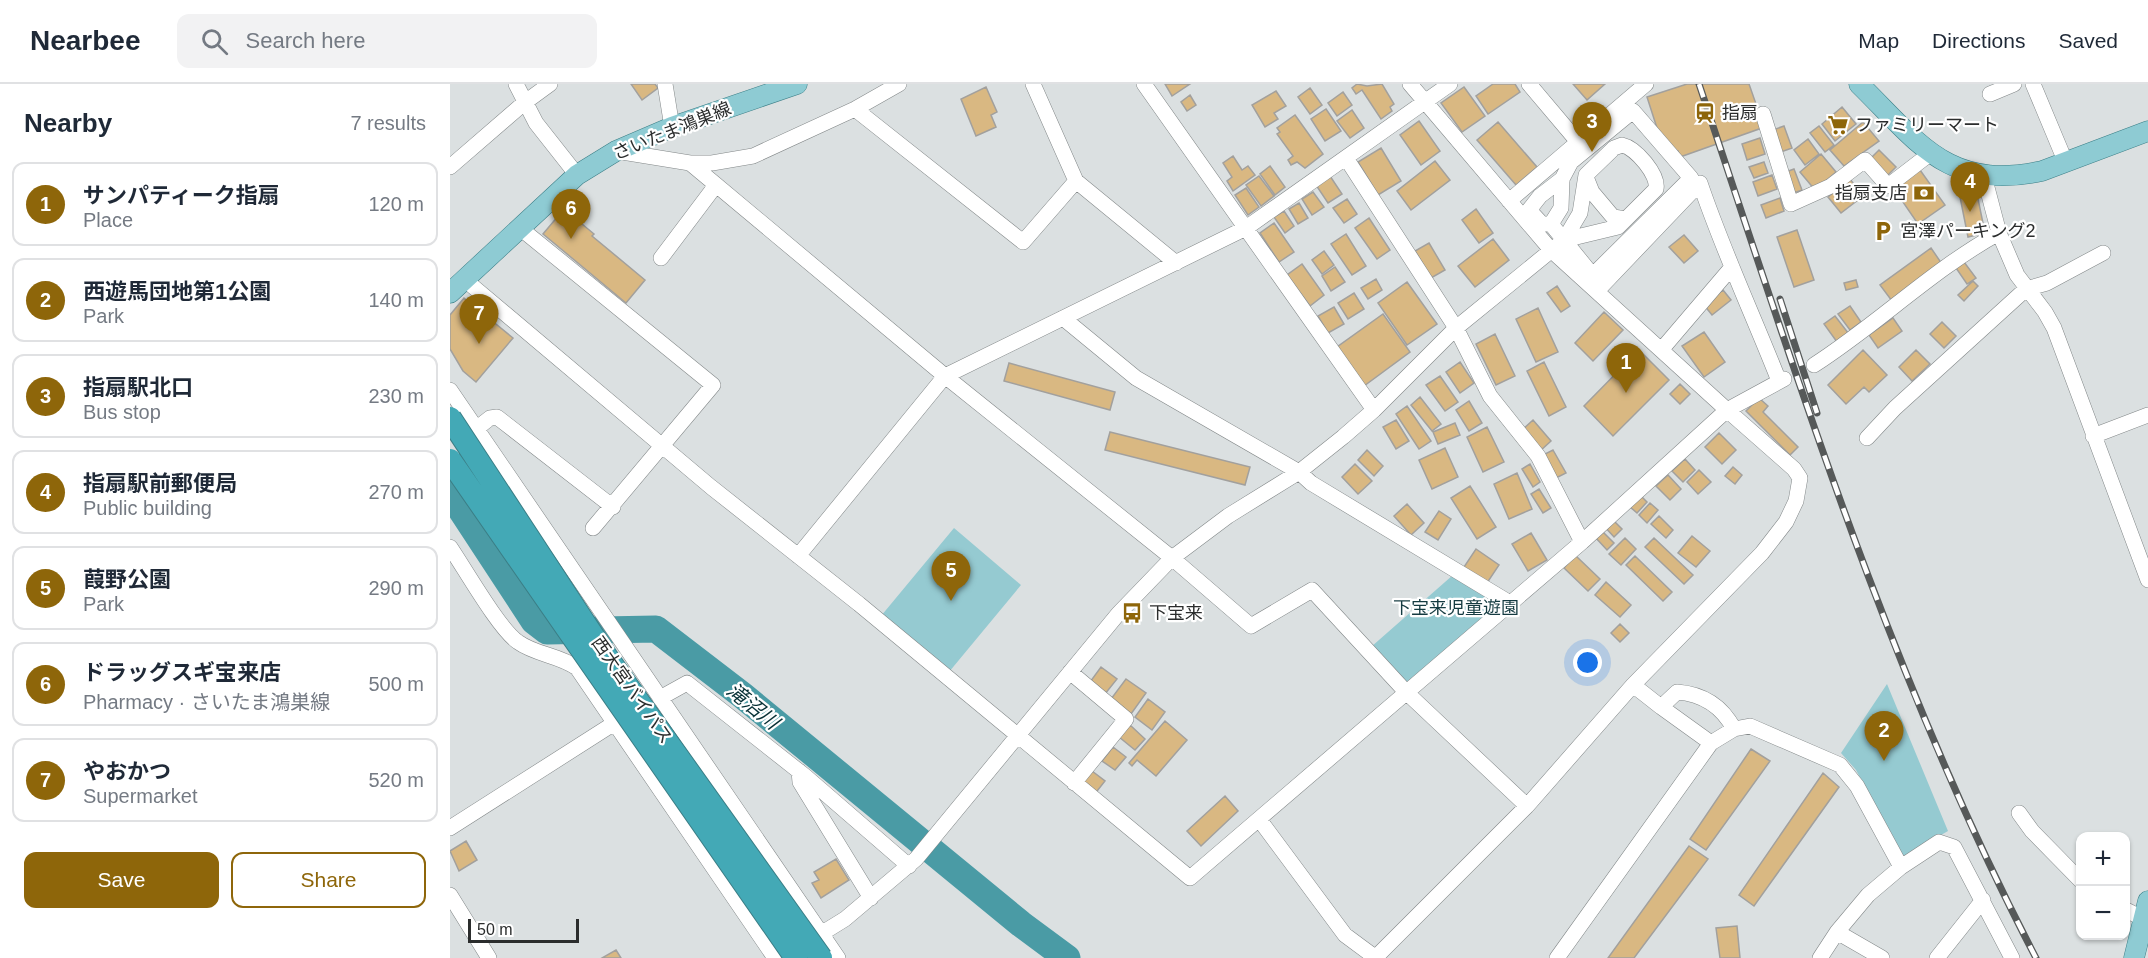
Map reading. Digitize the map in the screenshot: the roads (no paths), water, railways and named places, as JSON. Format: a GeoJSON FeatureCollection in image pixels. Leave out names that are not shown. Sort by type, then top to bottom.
{"type":"FeatureCollection","features":[{"type":"Feature","properties":{"kind":"highway","name":"西大宮バイパス"},"geometry":{"type":"LineString","coordinates":[[450,418],[608,658],[821,958]]}},
{"type":"Feature","properties":{"kind":"highway","name":"西大宮バイパス"},"geometry":{"type":"LineString","coordinates":[[450,460],[796,958]]}},
{"type":"Feature","properties":{"kind":"main road","name":"さいたま鴻巣線"},"geometry":{"type":"LineString","coordinates":[[450,293],[578,175],[616,151],[672,127],[797,84]]}},
{"type":"Feature","properties":{"kind":"main road"},"geometry":{"type":"LineString","coordinates":[[1859,84],[1930,153],[1957,169],[1984,176],[2024,175],[2066,164],[2148,131]]}},
{"type":"Feature","properties":{"kind":"main road"},"geometry":{"type":"LineString","coordinates":[[2134,958],[2146,914]]}},
{"type":"Feature","properties":{"kind":"street"},"geometry":{"type":"LineString","coordinates":[[516,84],[536,123],[578,175]]}},
{"type":"Feature","properties":{"kind":"street"},"geometry":{"type":"LineString","coordinates":[[450,167],[524,103],[550,84]]}},
{"type":"Feature","properties":{"kind":"street"},"geometry":{"type":"LineString","coordinates":[[665,84],[672,127]]}},
{"type":"Feature","properties":{"kind":"street"},"geometry":{"type":"LineString","coordinates":[[616,151],[690,163],[712,163],[753,156],[855,110],[899,84]]}},
{"type":"Feature","properties":{"kind":"street"},"geometry":{"type":"LineString","coordinates":[[1033,84],[1076,181],[1176,263]]}},
{"type":"Feature","properties":{"kind":"street"},"geometry":{"type":"LineString","coordinates":[[1144,84],[1374,410]]}},
{"type":"Feature","properties":{"kind":"street"},"geometry":{"type":"LineString","coordinates":[[1410,84],[1512,198],[1551,250],[1597,284]]}},
{"type":"Feature","properties":{"kind":"street"},"geometry":{"type":"LineString","coordinates":[[798,556],[945,376],[1246,228],[1450,84]]}},
{"type":"Feature","properties":{"kind":"street"},"geometry":{"type":"LineString","coordinates":[[1529,84],[1578,142]]}},
{"type":"Feature","properties":{"kind":"street"},"geometry":{"type":"LineString","coordinates":[[1512,198],[1646,84]]}},
{"type":"Feature","properties":{"kind":"street"},"geometry":{"type":"LineString","coordinates":[[1990,94],[2014,84]]}},
{"type":"Feature","properties":{"kind":"street"},"geometry":{"type":"LineString","coordinates":[[2033,84],[2066,164]]}},
{"type":"Feature","properties":{"kind":"street"},"geometry":{"type":"LineString","coordinates":[[855,110],[1023,242],[1076,181]]}},
{"type":"Feature","properties":{"kind":"street"},"geometry":{"type":"LineString","coordinates":[[1528,210],[1540,196],[1562,179],[1571,162],[1633,111],[1691,178],[1597,284]]}},
{"type":"Feature","properties":{"kind":"street"},"geometry":{"type":"LineString","coordinates":[[1763,114],[1791,204],[1831,186],[1865,160],[1888,186],[1926,159],[1930,153]]}},
{"type":"Feature","properties":{"kind":"street"},"geometry":{"type":"LineString","coordinates":[[783,958],[822,934],[871,898],[913,862],[1118,614],[1172,558],[1228,516],[1299,472],[1374,410],[1456,328],[1564,240],[1581,213],[1586,175],[1614,148],[1622,145],[1630,148],[1656,177],[1657,186],[1626,219],[1612,230],[1564,240]]}},
{"type":"Feature","properties":{"kind":"street"},"geometry":{"type":"LineString","coordinates":[[1346,158],[1456,328],[1490,396],[1538,456],[1582,542]]}},
{"type":"Feature","properties":{"kind":"street"},"geometry":{"type":"LineString","coordinates":[[690,163],[945,376],[1172,558],[1251,626],[1312,590],[1406,692],[1527,806]]}},
{"type":"Feature","properties":{"kind":"street"},"geometry":{"type":"LineString","coordinates":[[1586,175],[1589,187],[1613,217],[1626,219]]}},
{"type":"Feature","properties":{"kind":"street"},"geometry":{"type":"LineString","coordinates":[[1984,176],[2000,233],[2013,267],[2054,328],[2148,580]]}},
{"type":"Feature","properties":{"kind":"street"},"geometry":{"type":"LineString","coordinates":[[1551,224],[1561,208],[1562,179]]}},
{"type":"Feature","properties":{"kind":"street"},"geometry":{"type":"LineString","coordinates":[[464,279],[1190,878],[1582,542],[1727,410],[1781,380],[1721,246],[1700,183],[1597,284]]}},
{"type":"Feature","properties":{"kind":"street"},"geometry":{"type":"LineString","coordinates":[[661,258],[716,185]]}},
{"type":"Feature","properties":{"kind":"street"},"geometry":{"type":"LineString","coordinates":[[1512,198],[1542,224],[1551,224]]}},
{"type":"Feature","properties":{"kind":"street"},"geometry":{"type":"LineString","coordinates":[[1259,819],[1345,935],[1375,958],[1527,806],[1634,685],[1762,553],[1786,522],[1796,501],[1800,478],[1794,469],[1662,349],[1597,284],[1551,224]]}},
{"type":"Feature","properties":{"kind":"street"},"geometry":{"type":"LineString","coordinates":[[520,228],[713,385],[662,444],[613,507],[593,528]]}},
{"type":"Feature","properties":{"kind":"street"},"geometry":{"type":"LineString","coordinates":[[1814,365],[1857,337],[1948,266],[2000,233]]}},
{"type":"Feature","properties":{"kind":"street"},"geometry":{"type":"LineString","coordinates":[[1867,438],[1895,408],[2026,289],[2047,283],[2103,253]]}},
{"type":"Feature","properties":{"kind":"street"},"geometry":{"type":"LineString","coordinates":[[1662,349],[1732,267]]}},
{"type":"Feature","properties":{"kind":"street"},"geometry":{"type":"LineString","coordinates":[[1063,318],[1136,378],[1299,472],[1311,483],[1510,603]]}},
{"type":"Feature","properties":{"kind":"street"},"geometry":{"type":"LineString","coordinates":[[450,390],[838,958]]}},
{"type":"Feature","properties":{"kind":"street"},"geometry":{"type":"LineString","coordinates":[[2094,436],[2148,415]]}},
{"type":"Feature","properties":{"kind":"street"},"geometry":{"type":"LineString","coordinates":[[476,429],[490,418],[497,417],[613,507]]}},
{"type":"Feature","properties":{"kind":"street"},"geometry":{"type":"LineString","coordinates":[[450,547],[516,641],[550,657],[566,659],[577,668],[613,724],[775,958]]}},
{"type":"Feature","properties":{"kind":"street"},"geometry":{"type":"LineString","coordinates":[[1071,672],[1126,719],[1074,783]]}},
{"type":"Feature","properties":{"kind":"street"},"geometry":{"type":"LineString","coordinates":[[660,698],[687,683],[913,862]]}},
{"type":"Feature","properties":{"kind":"street"},"geometry":{"type":"LineString","coordinates":[[1634,685],[1711,743]]}},
{"type":"Feature","properties":{"kind":"street"},"geometry":{"type":"LineString","coordinates":[[1661,707],[1677,692],[1694,693],[1726,713],[1734,729]]}},
{"type":"Feature","properties":{"kind":"street"},"geometry":{"type":"LineString","coordinates":[[450,828],[613,724]]}},
{"type":"Feature","properties":{"kind":"street"},"geometry":{"type":"LineString","coordinates":[[1557,958],[1711,743],[1734,729],[1750,726],[1840,765],[1857,786],[1902,867]]}},
{"type":"Feature","properties":{"kind":"street"},"geometry":{"type":"LineString","coordinates":[[799,771],[800,782],[871,898]]}},
{"type":"Feature","properties":{"kind":"street"},"geometry":{"type":"LineString","coordinates":[[2019,813],[2032,831],[2076,876]]}},
{"type":"Feature","properties":{"kind":"street"},"geometry":{"type":"LineString","coordinates":[[1820,958],[1837,932],[1868,896],[1902,867],[1939,842],[1954,847],[2012,958]]}},
{"type":"Feature","properties":{"kind":"street"},"geometry":{"type":"LineString","coordinates":[[450,896],[489,958]]}},
{"type":"Feature","properties":{"kind":"street"},"geometry":{"type":"LineString","coordinates":[[1937,958],[1983,900]]}},
{"type":"Feature","properties":{"kind":"street"},"geometry":{"type":"LineString","coordinates":[[2130,911],[2146,914]]}},
{"type":"Feature","properties":{"kind":"street"},"geometry":{"type":"LineString","coordinates":[[1837,932],[1882,958]]}},
{"type":"Feature","properties":{"kind":"waterway","name":"滝沼川"},"geometry":{"type":"LineString","coordinates":[[450,493],[534,621],[547,631],[656,629],[742,695],[1021,924],[1067,958]]}},
{"type":"Feature","properties":{"kind":"railway"},"geometry":{"type":"LineString","coordinates":[[1699,84],[1811,417],[1892,637],[1936,746],[1984,853],[2036,958]]}},
{"type":"Feature","properties":{"kind":"railway"},"geometry":{"type":"LineString","coordinates":[[1780,299],[1817,413]]}},
{"type":"Feature","properties":{"kind":"place","name":"指扇"},"geometry":{"type":"Point","coordinates":[1705,113]}},
{"type":"Feature","properties":{"kind":"place","name":"ファミリーマート"},"geometry":{"type":"Point","coordinates":[1838,125]}},
{"type":"Feature","properties":{"kind":"place","name":"指扇駅北口"},"geometry":{"type":"Point","coordinates":[1592,152]}},
{"type":"Feature","properties":{"kind":"place","name":"指扇支店"},"geometry":{"type":"Point","coordinates":[1924,193]}},
{"type":"Feature","properties":{"kind":"place","name":"指扇駅前郵便局"},"geometry":{"type":"Point","coordinates":[1970,212]}},
{"type":"Feature","properties":{"kind":"place","name":"宮澤パーキング2"},"geometry":{"type":"Point","coordinates":[1883,231]}},
{"type":"Feature","properties":{"kind":"place","name":"ドラッグスギ宝来店"},"geometry":{"type":"Point","coordinates":[571,239]}},
{"type":"Feature","properties":{"kind":"place","name":"やおかつ"},"geometry":{"type":"Point","coordinates":[479,344]}},
{"type":"Feature","properties":{"kind":"place","name":"サンパティーク指扇"},"geometry":{"type":"Point","coordinates":[1626,393]}},
{"type":"Feature","properties":{"kind":"place","name":"葭野公園"},"geometry":{"type":"Point","coordinates":[951,601]}},
{"type":"Feature","properties":{"kind":"place","name":"下宝来"},"geometry":{"type":"Point","coordinates":[1132,613]}},
{"type":"Feature","properties":{"kind":"place","name":"西遊馬団地第1公園"},"geometry":{"type":"Point","coordinates":[1884,761]}},
{"type":"Feature","properties":{"kind":"park label","name":"下宝来児童遊園"},"geometry":{"type":"Point","coordinates":[1456,608]}}]}
